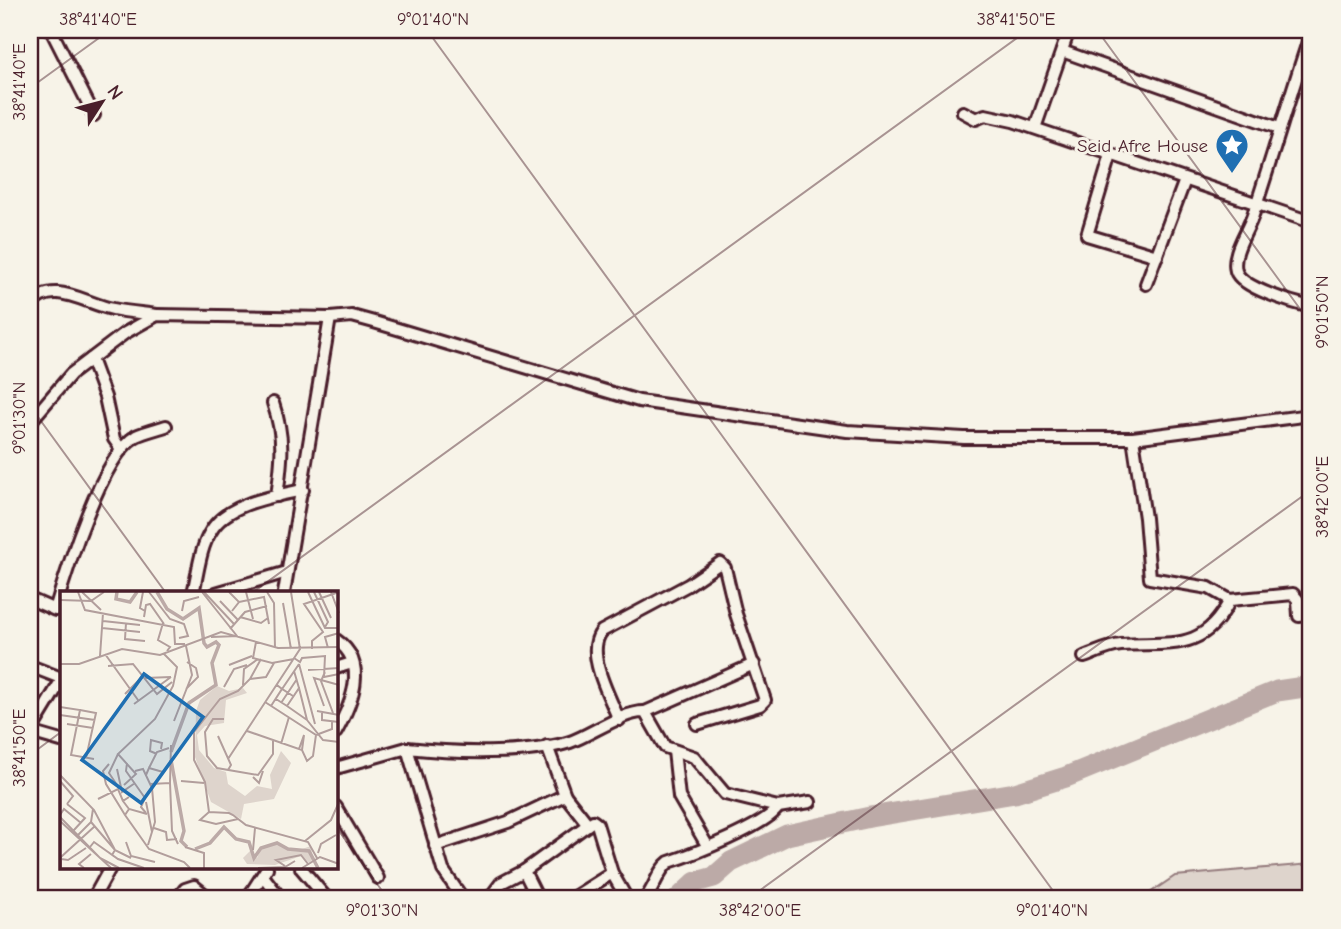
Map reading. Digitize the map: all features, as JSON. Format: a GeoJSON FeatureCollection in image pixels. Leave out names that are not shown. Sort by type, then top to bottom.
{"type":"FeatureCollection","features":[{"type":"Feature","properties":{"kind":"street"},"geometry":{"type":"LineString","coordinates":[[52,30],[94,115]]}},
{"type":"Feature","properties":{"kind":"street"},"geometry":{"type":"LineString","coordinates":[[1035,128],[1069,30]]}},
{"type":"Feature","properties":{"kind":"street"},"geometry":{"type":"LineString","coordinates":[[1307,30],[1311,36],[1238,252],[1237,273],[1251,286],[1311,307]]}},
{"type":"Feature","properties":{"kind":"street"},"geometry":{"type":"LineString","coordinates":[[1062,51],[1279,128]]}},
{"type":"Feature","properties":{"kind":"street"},"geometry":{"type":"LineString","coordinates":[[963,112],[976,119],[989,116],[1035,128],[1311,222]]}},
{"type":"Feature","properties":{"kind":"street"},"geometry":{"type":"LineString","coordinates":[[1111,155],[1086,231],[1087,235],[1157,256]]}},
{"type":"Feature","properties":{"kind":"street"},"geometry":{"type":"LineString","coordinates":[[1146,284],[1185,180]]}},
{"type":"Feature","properties":{"kind":"street"},"geometry":{"type":"LineString","coordinates":[[30,305],[42,295],[55,292],[110,309],[157,315],[330,318],[352,316],[587,387],[653,403],[847,431],[964,438],[1133,438],[1311,415]]}},
{"type":"Feature","properties":{"kind":"street"},"geometry":{"type":"LineString","coordinates":[[30,422],[71,374],[125,333],[157,315]]}},
{"type":"Feature","properties":{"kind":"street"},"geometry":{"type":"LineString","coordinates":[[284,591],[330,318]]}},
{"type":"Feature","properties":{"kind":"street"},"geometry":{"type":"LineString","coordinates":[[91,359],[106,397],[114,439],[121,449]]}},
{"type":"Feature","properties":{"kind":"street"},"geometry":{"type":"LineString","coordinates":[[273,403],[282,429],[283,456],[277,496]]}},
{"type":"Feature","properties":{"kind":"street"},"geometry":{"type":"LineString","coordinates":[[64,591],[82,531],[99,489],[121,449],[136,436],[166,426]]}},
{"type":"Feature","properties":{"kind":"street"},"geometry":{"type":"LineString","coordinates":[[1133,438],[1146,518],[1150,578],[1209,588],[1230,600],[1293,594],[1298,600],[1299,615],[1311,614]]}},
{"type":"Feature","properties":{"kind":"street"},"geometry":{"type":"LineString","coordinates":[[193,591],[206,539],[212,527],[236,511],[303,490]]}},
{"type":"Feature","properties":{"kind":"street"},"geometry":{"type":"LineString","coordinates":[[619,720],[594,650],[596,637],[602,631],[688,585],[720,563],[725,568],[736,614],[765,696],[763,702],[696,724]]}},
{"type":"Feature","properties":{"kind":"street"},"geometry":{"type":"LineString","coordinates":[[223,591],[287,572]]}},
{"type":"Feature","properties":{"kind":"street"},"geometry":{"type":"LineString","coordinates":[[30,599],[58,611]]}},
{"type":"Feature","properties":{"kind":"street"},"geometry":{"type":"LineString","coordinates":[[1084,657],[1118,645],[1182,644],[1222,616],[1230,600]]}},
{"type":"Feature","properties":{"kind":"street"},"geometry":{"type":"LineString","coordinates":[[338,643],[352,663],[356,689],[338,728]]}},
{"type":"Feature","properties":{"kind":"street"},"geometry":{"type":"LineString","coordinates":[[338,667],[352,663]]}},
{"type":"Feature","properties":{"kind":"street"},"geometry":{"type":"LineString","coordinates":[[338,767],[407,748],[482,752],[569,743],[754,664]]}},
{"type":"Feature","properties":{"kind":"street"},"geometry":{"type":"LineString","coordinates":[[30,666],[60,680]]}},
{"type":"Feature","properties":{"kind":"street"},"geometry":{"type":"LineString","coordinates":[[60,682],[30,732],[60,741]]}},
{"type":"Feature","properties":{"kind":"street"},"geometry":{"type":"LineString","coordinates":[[645,712],[654,724],[658,738],[674,751],[694,757],[725,794],[778,807],[810,802]]}},
{"type":"Feature","properties":{"kind":"street"},"geometry":{"type":"LineString","coordinates":[[547,746],[565,795],[587,823]]}},
{"type":"Feature","properties":{"kind":"street"},"geometry":{"type":"LineString","coordinates":[[407,748],[443,870],[463,899]]}},
{"type":"Feature","properties":{"kind":"street"},"geometry":{"type":"LineString","coordinates":[[674,751],[679,796],[708,847]]}},
{"type":"Feature","properties":{"kind":"street"},"geometry":{"type":"LineString","coordinates":[[435,846],[508,822],[565,795]]}},
{"type":"Feature","properties":{"kind":"street"},"geometry":{"type":"LineString","coordinates":[[645,899],[656,886],[663,867],[774,814],[778,807]]}},
{"type":"Feature","properties":{"kind":"street"},"geometry":{"type":"LineString","coordinates":[[338,810],[378,878]]}},
{"type":"Feature","properties":{"kind":"street"},"geometry":{"type":"LineString","coordinates":[[489,899],[501,883],[524,871],[593,821],[597,824],[612,873],[627,899]]}},
{"type":"Feature","properties":{"kind":"street"},"geometry":{"type":"LineString","coordinates":[[93,899],[109,870]]}},
{"type":"Feature","properties":{"kind":"street"},"geometry":{"type":"LineString","coordinates":[[303,870],[327,899]]}},
{"type":"Feature","properties":{"kind":"street"},"geometry":{"type":"LineString","coordinates":[[524,871],[538,899]]}},
{"type":"Feature","properties":{"kind":"street"},"geometry":{"type":"LineString","coordinates":[[247,899],[265,872],[281,899]]}},
{"type":"Feature","properties":{"kind":"street"},"geometry":{"type":"LineString","coordinates":[[571,899],[612,873]]}},
{"type":"Feature","properties":{"kind":"street"},"geometry":{"type":"LineString","coordinates":[[177,899],[185,889],[194,886],[210,899]]}},
{"type":"Feature","properties":{"kind":"shaded area"},"geometry":{"type":"Polygon","coordinates":[[[1311,864],[1311,899],[1141,899],[1175,876],[1311,864]]]}},
{"type":"Feature","properties":{"kind":"waterway"},"geometry":{"type":"LineString","coordinates":[[678,899],[696,882],[714,877],[731,862],[787,835],[870,817],[1015,793],[1066,777],[1277,691],[1311,686]]}},
{"type":"Feature","properties":{"kind":"place","name":"Seid Afre House"},"geometry":{"type":"Point","coordinates":[1232,175]}}]}
